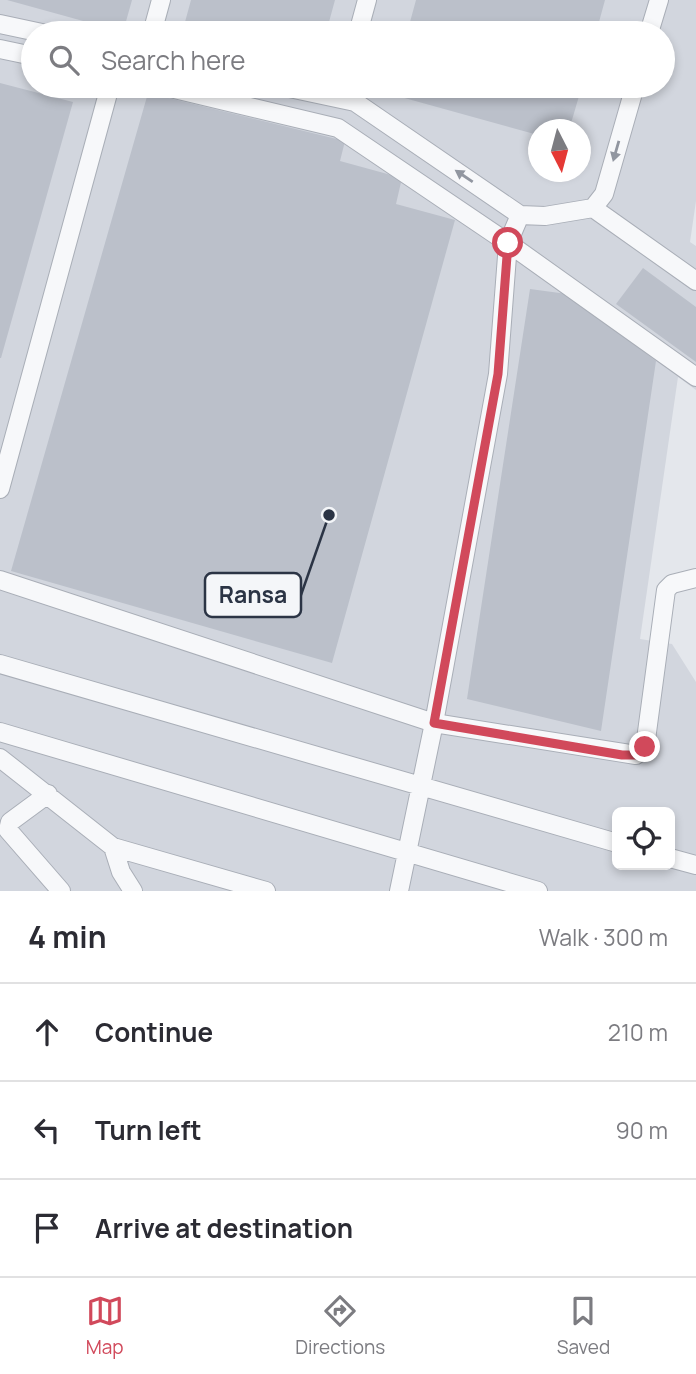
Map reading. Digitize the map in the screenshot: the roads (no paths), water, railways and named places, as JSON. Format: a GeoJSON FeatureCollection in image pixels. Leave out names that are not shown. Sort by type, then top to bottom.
{"type":"FeatureCollection","features":[{"type":"Feature","properties":{"kind":"lane"},"geometry":{"type":"LineString","coordinates":[[155,21],[161,0]]}},
{"type":"Feature","properties":{"kind":"lane"},"geometry":{"type":"LineString","coordinates":[[361,21],[367,0]]}},
{"type":"Feature","properties":{"kind":"lane"},"geometry":{"type":"LineString","coordinates":[[653,21],[659,0]]}},
{"type":"Feature","properties":{"kind":"lane"},"geometry":{"type":"LineString","coordinates":[[0,24],[21,28]]}},
{"type":"Feature","properties":{"kind":"lane"},"geometry":{"type":"LineString","coordinates":[[0,49],[21,53]]}},
{"type":"Feature","properties":{"kind":"lane"},"geometry":{"type":"LineString","coordinates":[[0,489],[107,98]]}},
{"type":"Feature","properties":{"kind":"lane"},"geometry":{"type":"LineString","coordinates":[[212,98],[338,128],[508,243],[696,377]]}},
{"type":"Feature","properties":{"kind":"lane"},"geometry":{"type":"LineString","coordinates":[[349,98],[520,215],[545,216],[593,208],[604,194],[632,98]]}},
{"type":"Feature","properties":{"kind":"lane"},"geometry":{"type":"LineString","coordinates":[[593,208],[696,281]]}},
{"type":"Feature","properties":{"kind":"lane"},"geometry":{"type":"LineString","coordinates":[[399,891],[434,723],[498,374],[508,243],[520,215]]}},
{"type":"Feature","properties":{"kind":"lane"},"geometry":{"type":"LineString","coordinates":[[0,580],[434,723],[636,755],[645,747],[666,590],[672,584],[696,578]]}},
{"type":"Feature","properties":{"kind":"lane"},"geometry":{"type":"LineString","coordinates":[[0,664],[612,842]]}},
{"type":"Feature","properties":{"kind":"lane"},"geometry":{"type":"LineString","coordinates":[[0,732],[538,891]]}},
{"type":"Feature","properties":{"kind":"lane"},"geometry":{"type":"LineString","coordinates":[[1,760],[113,847],[266,891]]}},
{"type":"Feature","properties":{"kind":"lane"},"geometry":{"type":"LineString","coordinates":[[48,794],[10,822],[8,830],[61,891]]}},
{"type":"Feature","properties":{"kind":"lane"},"geometry":{"type":"LineString","coordinates":[[113,847],[121,872],[133,891]]}},
{"type":"Feature","properties":{"kind":"lane"},"geometry":{"type":"LineString","coordinates":[[675,859],[696,865]]}},
{"type":"Feature","properties":{"kind":"place","name":"Ransa"},"geometry":{"type":"Point","coordinates":[329,515]}}]}
